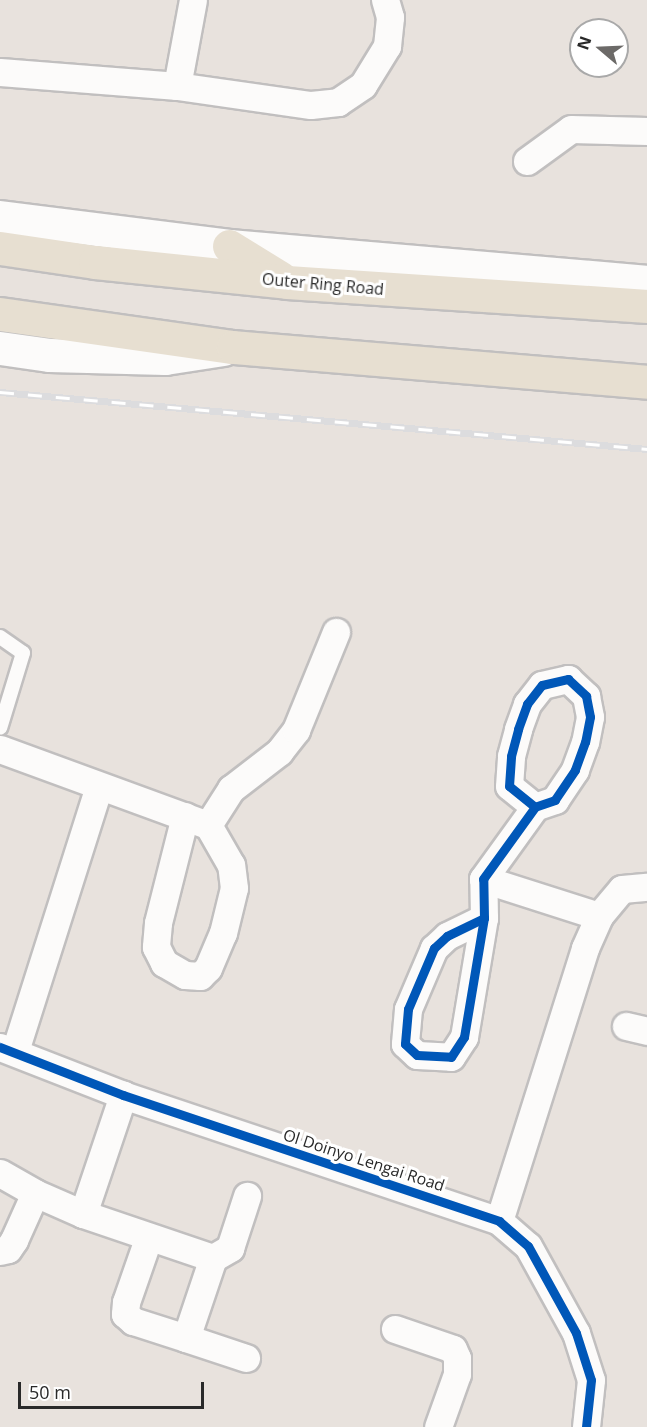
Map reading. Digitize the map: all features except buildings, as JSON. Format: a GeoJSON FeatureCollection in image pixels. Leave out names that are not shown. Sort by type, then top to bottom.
{"type":"FeatureCollection","features":[{"type":"Feature","properties":{"kind":"main road"},"geometry":{"type":"LineString","coordinates":[[0,217],[229,246],[647,282]]}},
{"type":"Feature","properties":{"kind":"main road"},"geometry":{"type":"LineString","coordinates":[[229,246],[287,282]]}},
{"type":"Feature","properties":{"kind":"main road","name":"Outer Ring Road"},"geometry":{"type":"LineString","coordinates":[[0,248],[287,282],[647,306]]}},
{"type":"Feature","properties":{"kind":"main road"},"geometry":{"type":"LineString","coordinates":[[0,314],[233,347],[647,382]]}},
{"type":"Feature","properties":{"kind":"main road"},"geometry":{"type":"LineString","coordinates":[[0,348],[49,355],[165,358],[233,347]]}},
{"type":"Feature","properties":{"kind":"street"},"geometry":{"type":"LineString","coordinates":[[177,86],[193,0]]}},
{"type":"Feature","properties":{"kind":"street"},"geometry":{"type":"LineString","coordinates":[[0,72],[177,86],[311,105],[338,102],[363,85],[387,46],[390,18],[385,0]]}},
{"type":"Feature","properties":{"kind":"street"},"geometry":{"type":"LineString","coordinates":[[527,161],[571,129],[584,126],[647,131]]}},
{"type":"Feature","properties":{"kind":"street"},"geometry":{"type":"LineString","coordinates":[[0,749],[197,821],[231,865],[234,888],[223,933],[208,968],[200,976],[185,975],[164,963],[156,947],[158,923],[197,821],[231,789],[279,752],[296,730],[336,632]]}},
{"type":"Feature","properties":{"kind":"street"},"geometry":{"type":"LineString","coordinates":[[8,1049],[99,786]]}},
{"type":"Feature","properties":{"kind":"street"},"geometry":{"type":"LineString","coordinates":[[484,918],[447,936],[434,948],[408,1009],[405,1044],[417,1055],[451,1057],[464,1037],[484,918],[483,879],[535,807]]}},
{"type":"Feature","properties":{"kind":"street"},"geometry":{"type":"LineString","coordinates":[[483,879],[599,916]]}},
{"type":"Feature","properties":{"kind":"street"},"geometry":{"type":"LineString","coordinates":[[499,1221],[585,948],[599,916],[622,889],[647,887]]}},
{"type":"Feature","properties":{"kind":"street","name":"Ol Doinyo Lengai Road"},"geometry":{"type":"LineString","coordinates":[[8,1049],[123,1095],[499,1221],[528,1246],[576,1333],[591,1380],[586,1427]]}},
{"type":"Feature","properties":{"kind":"street"},"geometry":{"type":"LineString","coordinates":[[83,1214],[123,1095]]}},
{"type":"Feature","properties":{"kind":"street"},"geometry":{"type":"LineString","coordinates":[[0,1173],[34,1193],[83,1214],[148,1239],[213,1258]]}},
{"type":"Feature","properties":{"kind":"street"},"geometry":{"type":"LineString","coordinates":[[0,1251],[8,1249],[14,1240],[34,1193]]}},
{"type":"Feature","properties":{"kind":"street"},"geometry":{"type":"LineString","coordinates":[[186,1338],[213,1258],[230,1248],[247,1196]]}},
{"type":"Feature","properties":{"kind":"street"},"geometry":{"type":"LineString","coordinates":[[148,1239],[126,1302],[125,1314],[134,1322],[246,1358]]}},
{"type":"Feature","properties":{"kind":"street"},"geometry":{"type":"LineString","coordinates":[[395,1329],[453,1349],[457,1358],[457,1374],[438,1427]]}},
{"type":"Feature","properties":{"kind":"lane"},"geometry":{"type":"LineString","coordinates":[[0,637],[23,653],[0,728]]}},
{"type":"Feature","properties":{"kind":"railway"},"geometry":{"type":"LineString","coordinates":[[0,392],[647,449]]}},
{"type":"Feature","properties":{"kind":"cycle path"},"geometry":{"type":"LineString","coordinates":[[484,918],[447,936],[434,948],[408,1009],[405,1044],[417,1055],[451,1057],[464,1037],[484,918],[483,879],[535,807],[509,786],[511,756],[518,729],[527,704],[542,685],[568,679],[586,696],[590,717],[585,742],[575,770],[555,800],[535,807]]}},
{"type":"Feature","properties":{"kind":"cycle path"},"geometry":{"type":"LineString","coordinates":[[0,1047],[123,1095],[499,1221],[528,1246],[576,1333],[591,1380],[586,1427]]}}]}
